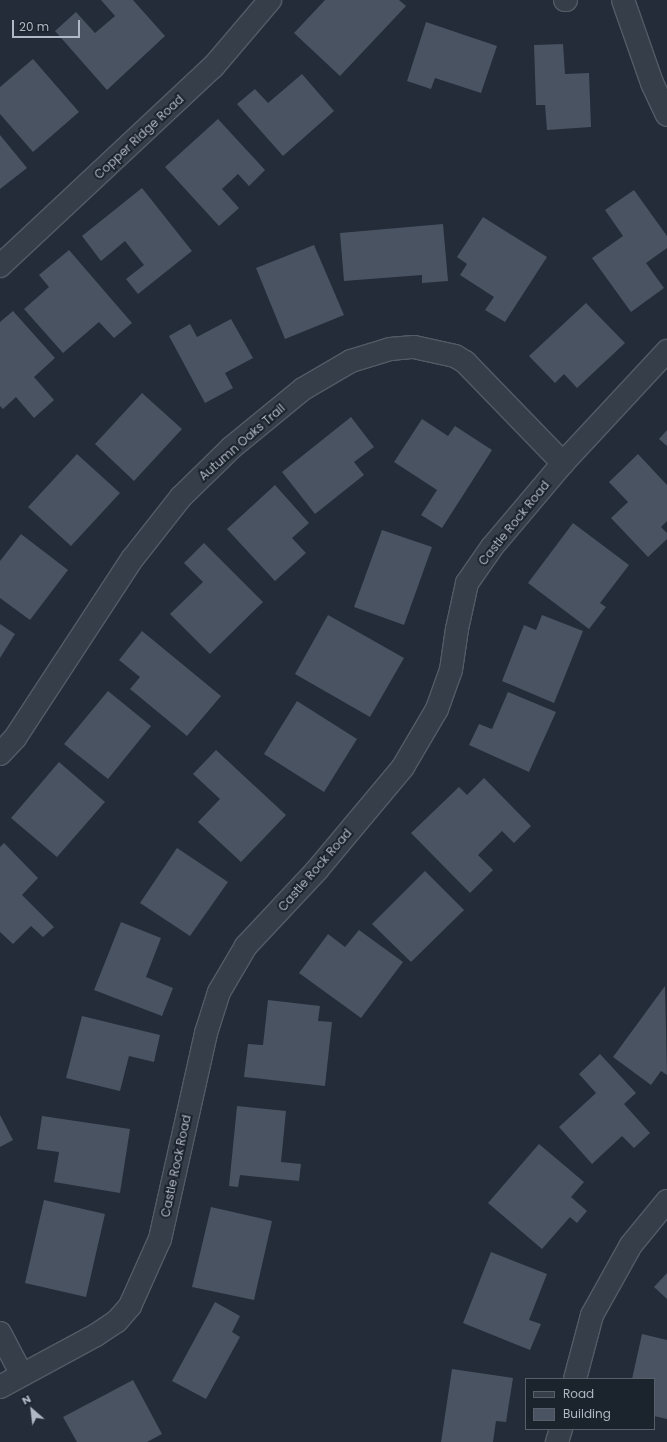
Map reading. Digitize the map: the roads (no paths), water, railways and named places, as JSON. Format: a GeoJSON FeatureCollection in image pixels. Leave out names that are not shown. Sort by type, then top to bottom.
{"type":"FeatureCollection","features":[{"type":"Feature","properties":{"kind":"street","name":"Copper Ridge Road"},"geometry":{"type":"LineString","coordinates":[[0,266],[213,67],[270,0]]}},
{"type":"Feature","properties":{"kind":"street"},"geometry":{"type":"LineString","coordinates":[[623,0],[652,83],[667,115]]}},
{"type":"Feature","properties":{"kind":"street","name":"Autumn Oaks Trail"},"geometry":{"type":"LineString","coordinates":[[0,754],[15,738],[133,558],[181,497],[231,448],[304,389],[351,361],[390,349],[414,347],[454,356],[465,362],[563,463]]}},
{"type":"Feature","properties":{"kind":"street","name":"Castle Rock Road"},"geometry":{"type":"LineString","coordinates":[[0,1387],[96,1335],[117,1321],[130,1306],[160,1239],[206,1033],[219,992],[246,946],[317,870],[403,767],[437,708],[451,670],[457,629],[467,583],[492,547],[563,463],[667,351]]}},
{"type":"Feature","properties":{"kind":"street"},"geometry":{"type":"LineString","coordinates":[[575,1378],[592,1315],[631,1244],[667,1201]]}},
{"type":"Feature","properties":{"kind":"street"},"geometry":{"type":"LineString","coordinates":[[0,1332],[22,1375]]}},
{"type":"Feature","properties":{"kind":"street"},"geometry":{"type":"LineString","coordinates":[[558,1442],[561,1430]]}}]}
